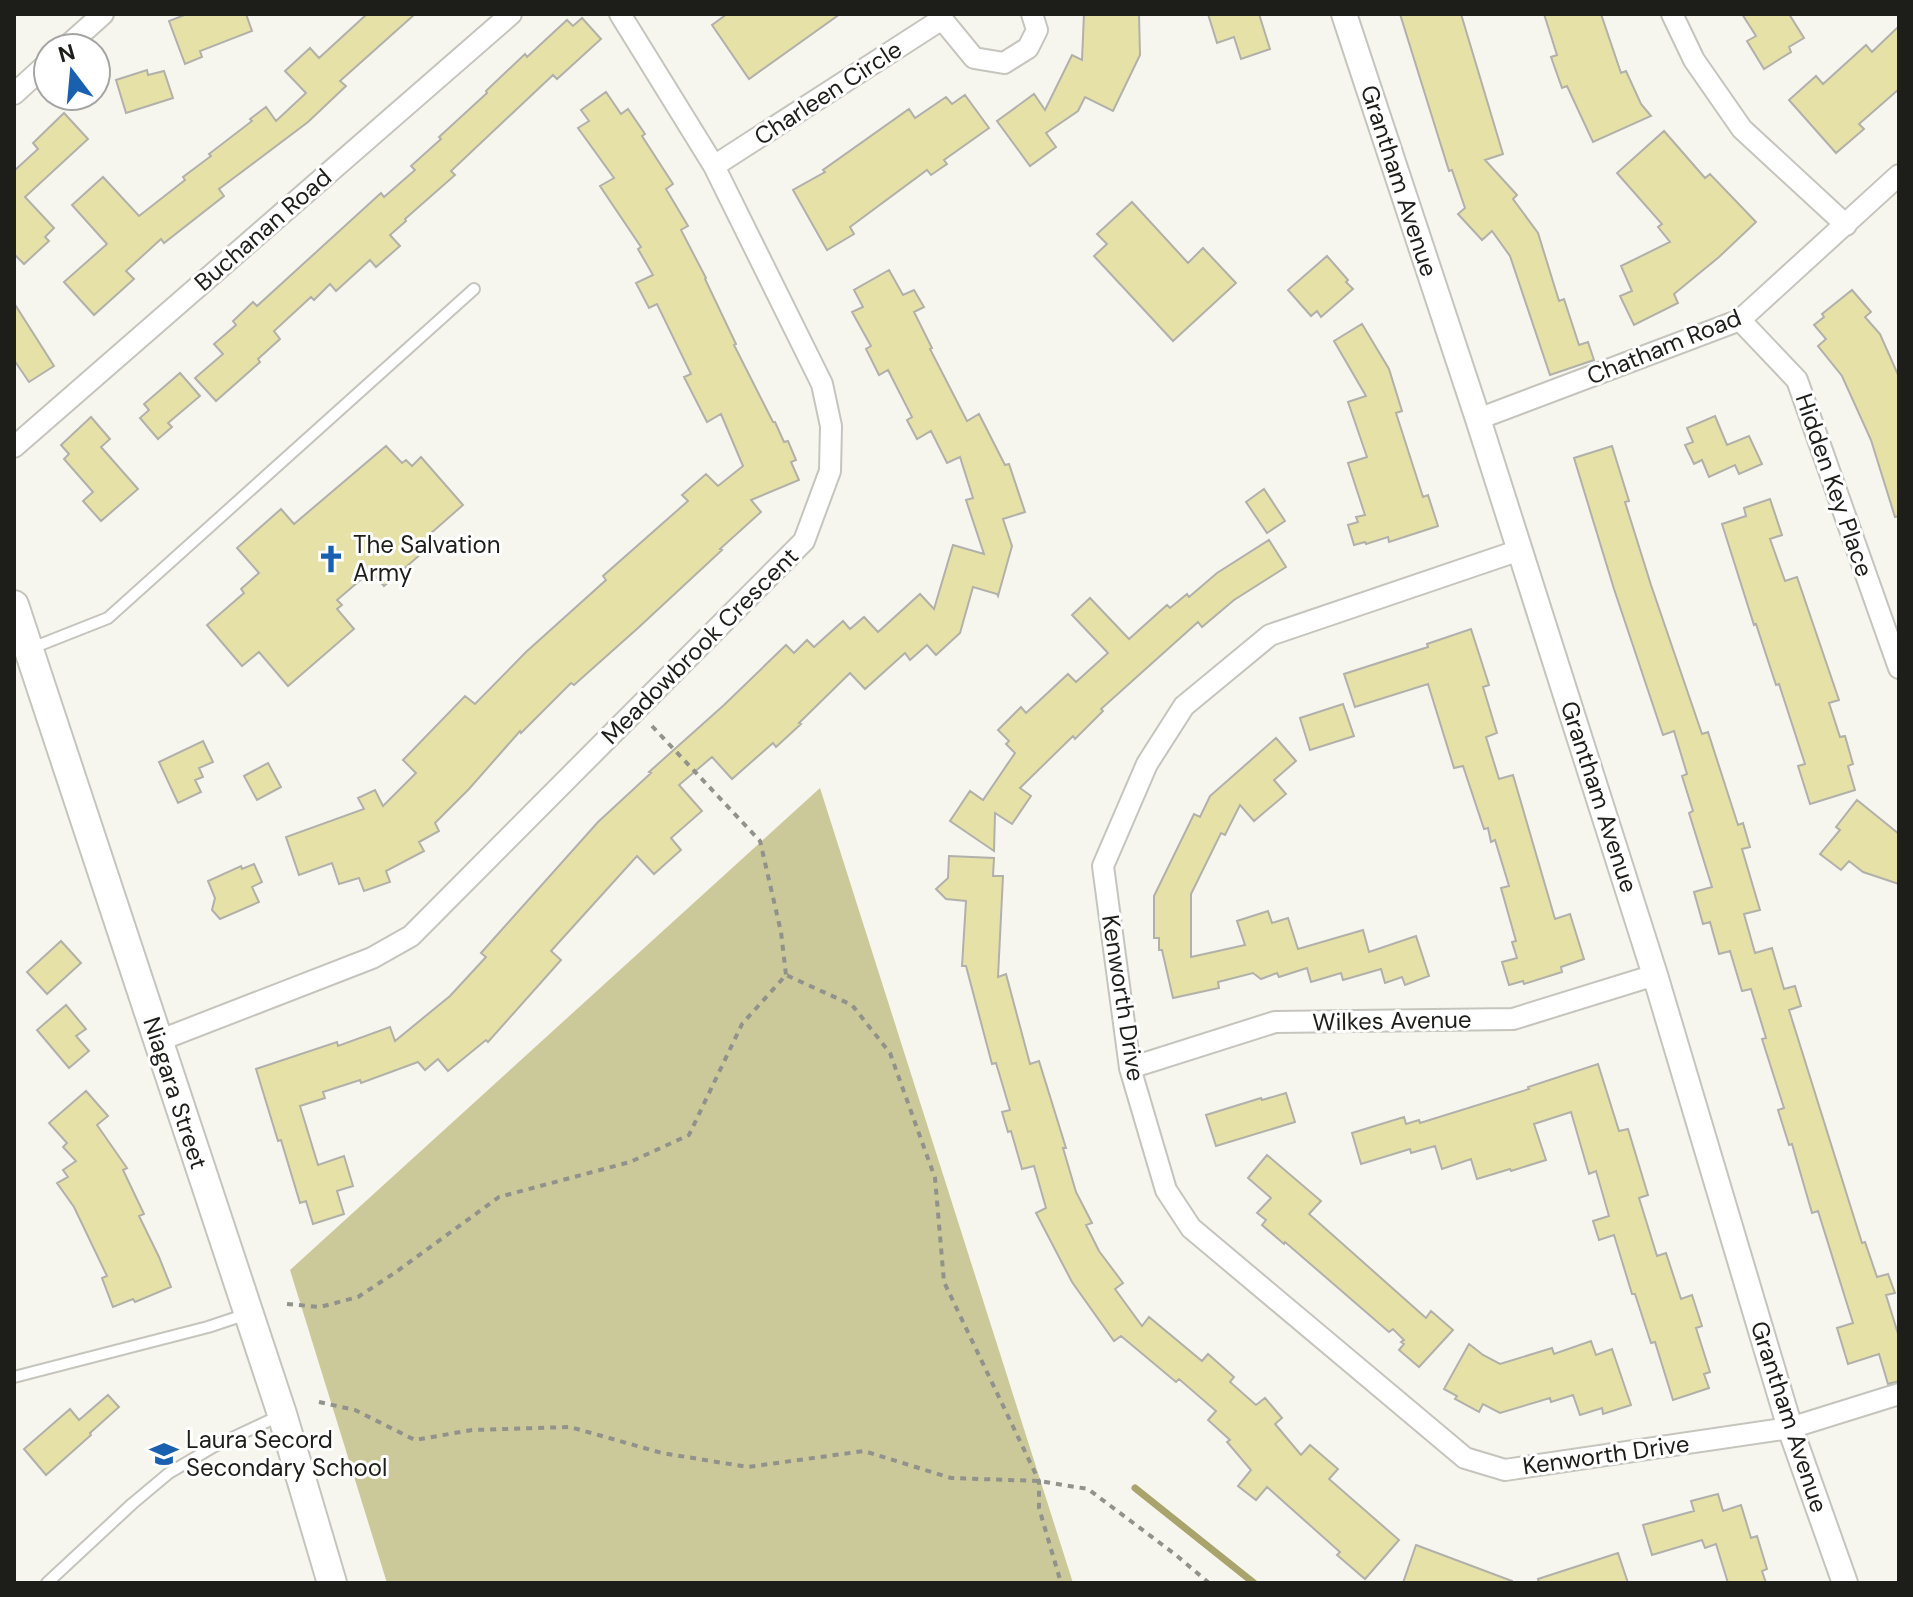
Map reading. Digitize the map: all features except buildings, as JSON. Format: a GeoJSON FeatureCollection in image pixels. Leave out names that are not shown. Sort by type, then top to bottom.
{"type":"FeatureCollection","features":[{"type":"Feature","properties":{"kind":"main road","name":"Niagara Street"},"geometry":{"type":"LineString","coordinates":[[14,605],[282,1414],[332,1583]]}},
{"type":"Feature","properties":{"kind":"street"},"geometry":{"type":"LineString","coordinates":[[83,32],[103,14]]}},
{"type":"Feature","properties":{"kind":"street","name":"Buchanan Road"},"geometry":{"type":"LineString","coordinates":[[14,447],[511,14]]}},
{"type":"Feature","properties":{"kind":"street","name":"Meadowbrook Crescent"},"geometry":{"type":"LineString","coordinates":[[158,1041],[372,958],[411,936],[804,541],[830,471],[831,426],[822,384],[714,166],[620,14]]}},
{"type":"Feature","properties":{"kind":"street","name":"Charleen Circle"},"geometry":{"type":"LineString","coordinates":[[714,166],[942,17],[974,58],[1004,63],[1028,48],[1037,30],[1032,14]]}},
{"type":"Feature","properties":{"kind":"street","name":"Grantham Avenue"},"geometry":{"type":"LineString","coordinates":[[1344,14],[1478,419],[1655,975],[1790,1428],[1845,1583]]}},
{"type":"Feature","properties":{"kind":"street"},"geometry":{"type":"LineString","coordinates":[[1672,14],[1694,60],[1742,129],[1846,225]]}},
{"type":"Feature","properties":{"kind":"street"},"geometry":{"type":"LineString","coordinates":[[14,94],[32,78]]}},
{"type":"Feature","properties":{"kind":"street","name":"Chatham Road"},"geometry":{"type":"LineString","coordinates":[[1478,419],[1740,320],[1899,175]]}},
{"type":"Feature","properties":{"kind":"street","name":"Hidden Key Place"},"geometry":{"type":"LineString","coordinates":[[1740,320],[1797,380],[1899,668]]}},
{"type":"Feature","properties":{"kind":"street","name":"Kenworth Drive"},"geometry":{"type":"LineString","coordinates":[[1520,550],[1270,635],[1184,706],[1147,764],[1103,866],[1130,1068],[1166,1190],[1191,1228],[1465,1458],[1505,1470],[1790,1428],[1899,1394]]}},
{"type":"Feature","properties":{"kind":"street","name":"Wilkes Avenue"},"geometry":{"type":"LineString","coordinates":[[1130,1068],[1275,1022],[1513,1019],[1655,975]]}},
{"type":"Feature","properties":{"kind":"lane"},"geometry":{"type":"LineString","coordinates":[[28,649],[108,618],[474,289]]}},
{"type":"Feature","properties":{"kind":"lane"},"geometry":{"type":"LineString","coordinates":[[14,1377],[249,1314]]}},
{"type":"Feature","properties":{"kind":"lane"},"geometry":{"type":"LineString","coordinates":[[47,1583],[169,1473],[213,1447],[282,1414]]}},
{"type":"Feature","properties":{"kind":"path"},"geometry":{"type":"LineString","coordinates":[[287,1304],[320,1307],[358,1297],[499,1197],[630,1162],[689,1135],[742,1024],[786,975],[781,932],[760,841],[637,709]]}},
{"type":"Feature","properties":{"kind":"path"},"geometry":{"type":"LineString","coordinates":[[786,975],[852,1005],[890,1053],[935,1178],[944,1282],[1039,1481],[1039,1508],[1061,1583]]}},
{"type":"Feature","properties":{"kind":"path"},"geometry":{"type":"LineString","coordinates":[[319,1402],[355,1410],[415,1440],[472,1430],[570,1427],[662,1453],[748,1467],[864,1451],[951,1478],[1039,1481],[1088,1489],[1209,1583]]}},
{"type":"Feature","properties":{"kind":"shaded area"},"geometry":{"type":"Polygon","coordinates":[[[820,788],[1073,1583],[387,1583],[290,1270],[820,788]]]}},
{"type":"Feature","properties":{"kind":"waterway"},"geometry":{"type":"LineString","coordinates":[[1135,1488],[1254,1583]]}},
{"type":"Feature","properties":{"kind":"place","name":"The Salvation Army"},"geometry":{"type":"Point","coordinates":[331,559]}},
{"type":"Feature","properties":{"kind":"place","name":"Laura Secord Secondary School"},"geometry":{"type":"Point","coordinates":[164,1454]}}]}
